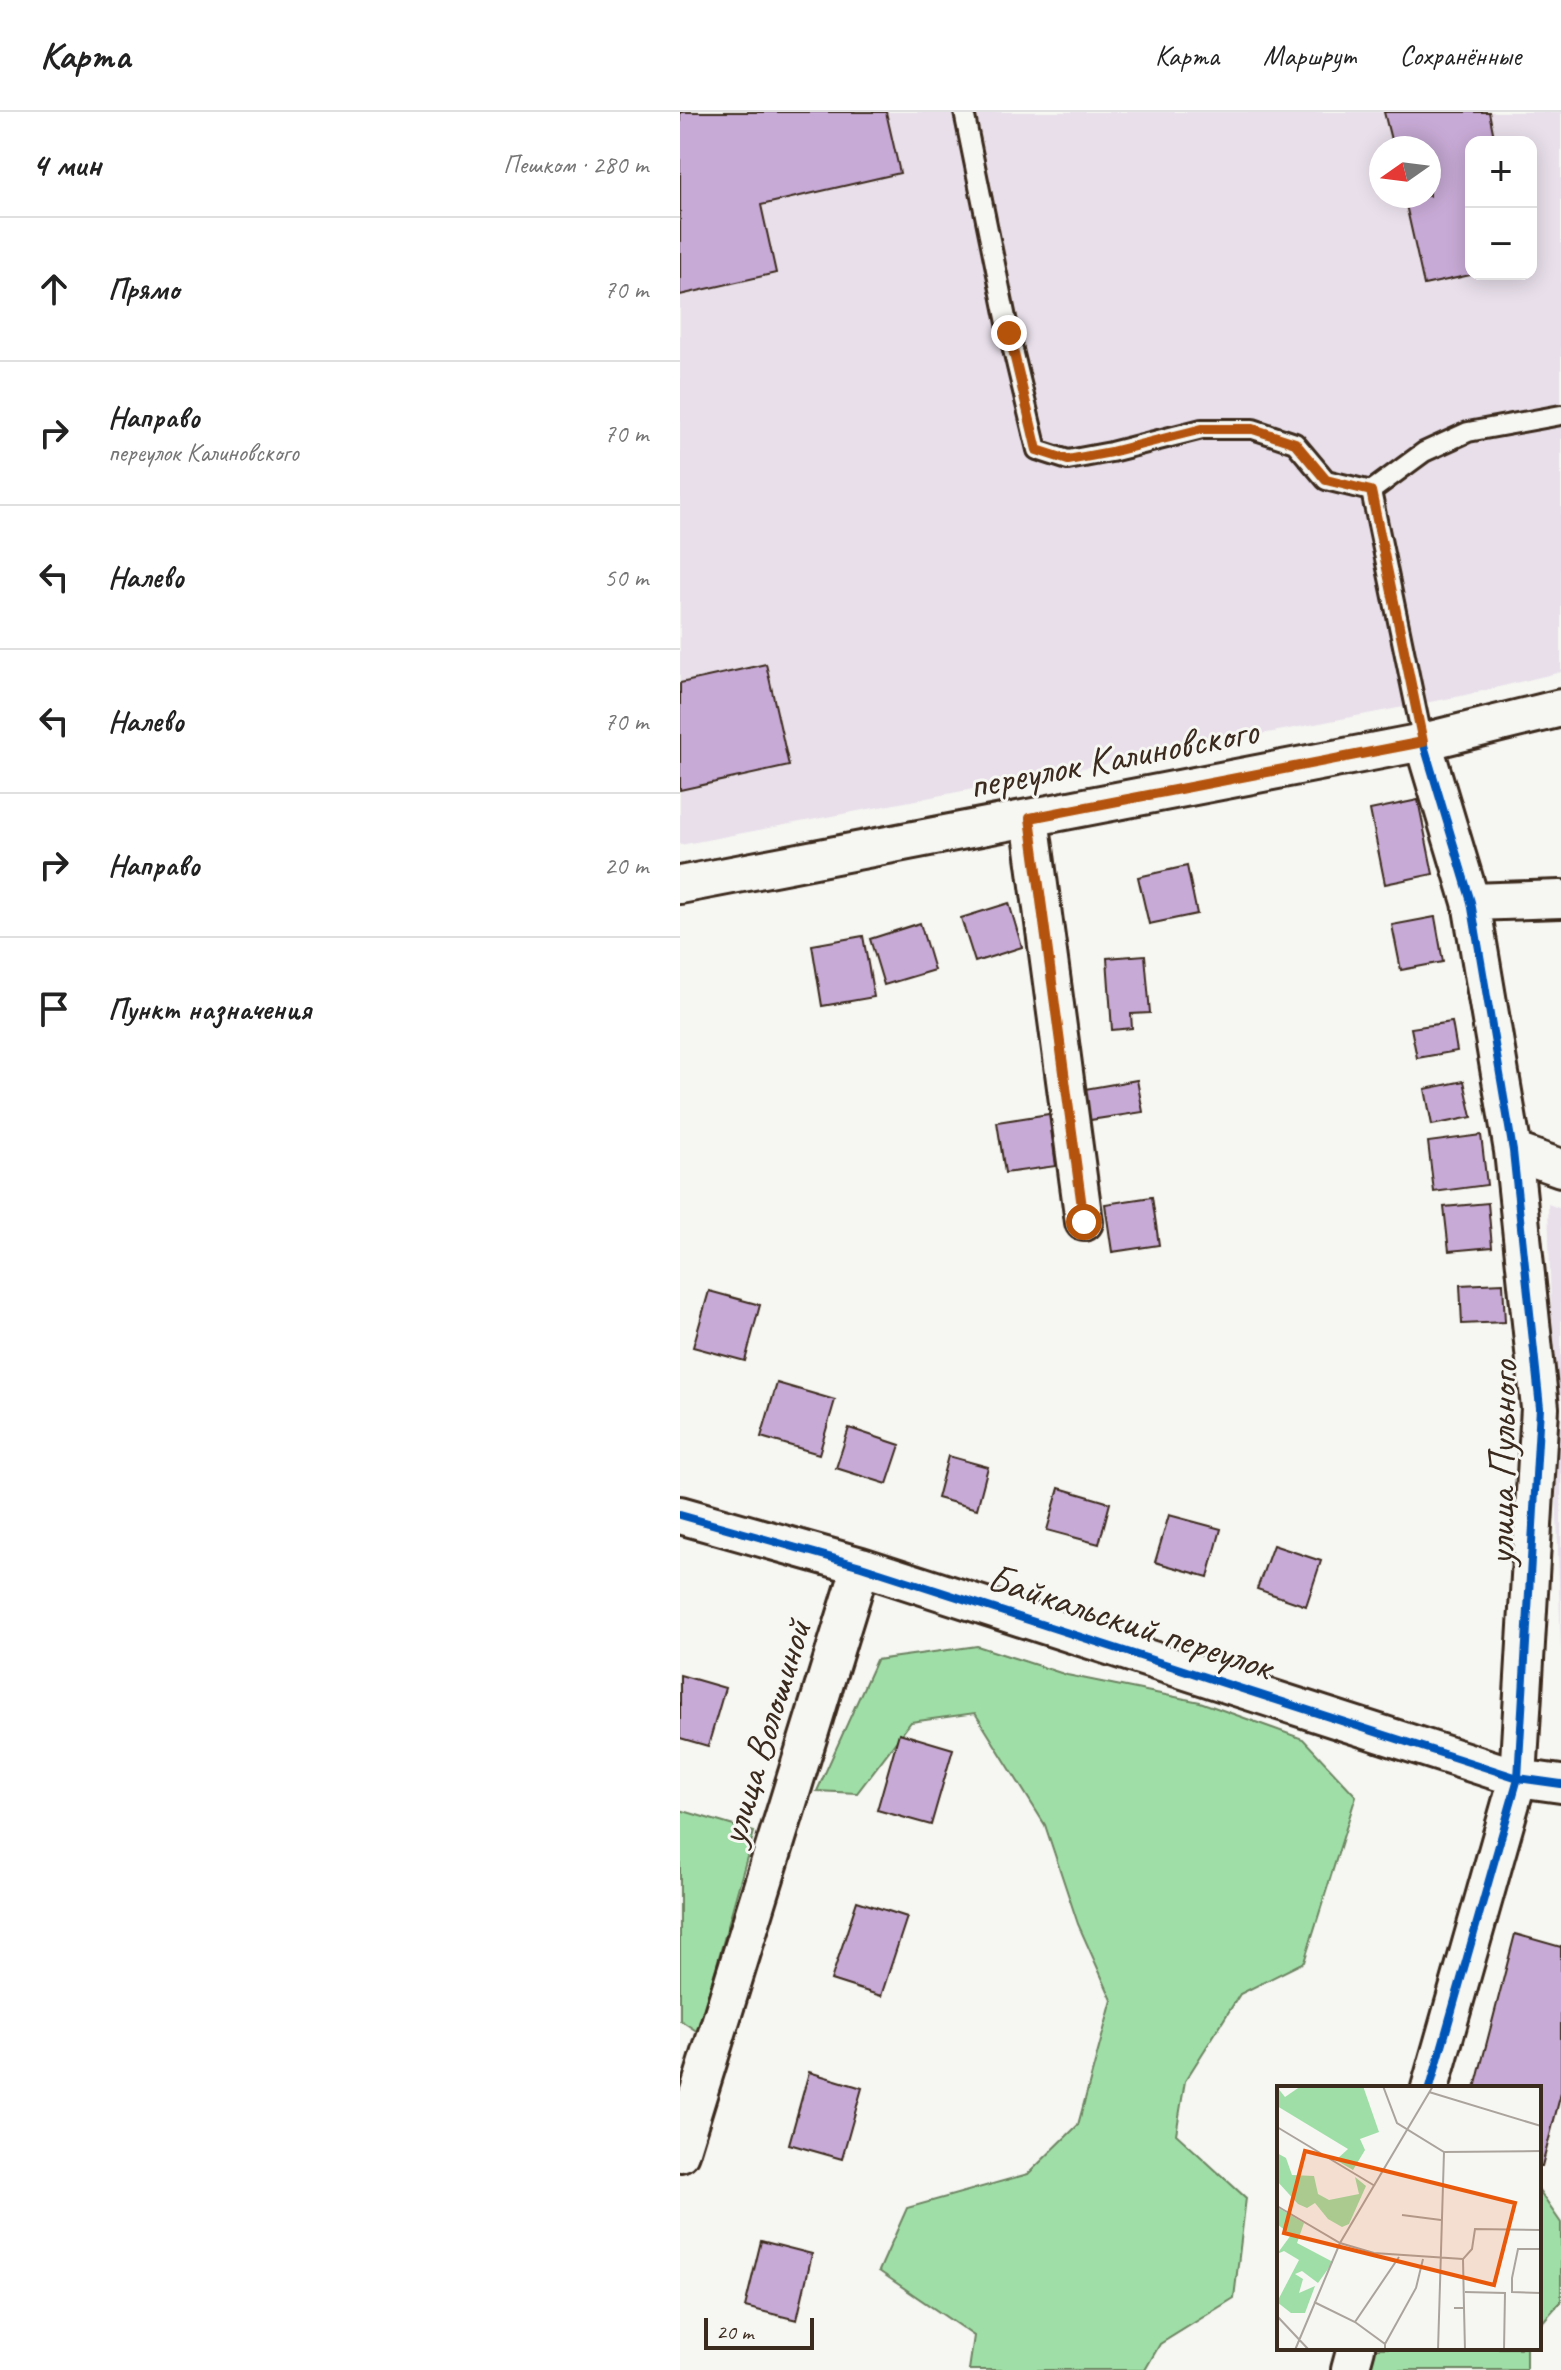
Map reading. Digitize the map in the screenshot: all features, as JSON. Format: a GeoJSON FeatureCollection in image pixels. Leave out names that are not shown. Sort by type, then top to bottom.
{"type":"FeatureCollection","features":[{"type":"Feature","properties":{"kind":"street","name":"переулок Калиновского"},"geometry":{"type":"LineString","coordinates":[[680,885],[1423,742],[1561,708]]}},
{"type":"Feature","properties":{"kind":"street","name":"улица Пульного"},"geometry":{"type":"LineString","coordinates":[[1423,742],[1471,902],[1513,1151],[1540,1408],[1518,1778],[1431,2086]]}},
{"type":"Feature","properties":{"kind":"street"},"geometry":{"type":"LineString","coordinates":[[1030,818],[1084,1222]]}},
{"type":"Feature","properties":{"kind":"street"},"geometry":{"type":"LineString","coordinates":[[1471,902],[1561,899]]}},
{"type":"Feature","properties":{"kind":"street"},"geometry":{"type":"LineString","coordinates":[[1513,1151],[1561,1168]]}},
{"type":"Feature","properties":{"kind":"street","name":"Байкальский переулок"},"geometry":{"type":"LineString","coordinates":[[680,1515],[861,1566],[1518,1778],[1561,1784]]}},
{"type":"Feature","properties":{"kind":"street","name":"улица Волошиной"},"geometry":{"type":"LineString","coordinates":[[680,2153],[861,1566]]}},
{"type":"Feature","properties":{"kind":"street"},"geometry":{"type":"LineString","coordinates":[[1350,2370],[1355,2350]]}},
{"type":"Feature","properties":{"kind":"lane"},"geometry":{"type":"LineString","coordinates":[[964,112],[1009,333],[1037,450],[1068,460],[1202,429],[1253,429],[1295,443],[1326,480],[1371,491]]}},
{"type":"Feature","properties":{"kind":"lane"},"geometry":{"type":"LineString","coordinates":[[1371,491],[1424,452],[1468,432],[1561,415]]}},
{"type":"Feature","properties":{"kind":"lane"},"geometry":{"type":"LineString","coordinates":[[1371,491],[1423,742]]}},
{"type":"Feature","properties":{"kind":"shaded area"},"geometry":{"type":"Polygon","coordinates":[[[680,112],[1561,112],[1561,672],[1461,696],[680,845],[680,112]]]}},
{"type":"Feature","properties":{"kind":"shaded area"},"geometry":{"type":"Polygon","coordinates":[[[1548,1204],[1561,1209],[1561,1652],[1548,1204]]]}},
{"type":"Feature","properties":{"kind":"green space"},"geometry":{"type":"Polygon","coordinates":[[[977,1646],[1067,1675],[1200,1702],[1303,1739],[1356,1796],[1304,1962],[1240,1994],[1185,2081],[1176,2134],[1246,2198],[1234,2298],[1160,2344],[1145,2370],[969,2370],[974,2336],[879,2271],[907,2208],[1028,2174],[1078,2125],[1112,2000],[1078,1924],[1045,1825],[975,1713],[911,1722],[857,1793],[817,1791],[876,1660],[977,1646]]]}},
{"type":"Feature","properties":{"kind":"green space"},"geometry":{"type":"Polygon","coordinates":[[[680,1810],[754,1832],[698,2032],[680,2020],[680,1810]]]}},
{"type":"Feature","properties":{"kind":"green space"},"geometry":{"type":"Polygon","coordinates":[[[1541,2194],[1561,2223],[1561,2301],[1541,2324],[1541,2194]]]}},
{"type":"Feature","properties":{"kind":"green space"},"geometry":{"type":"Polygon","coordinates":[[[1373,2350],[1526,2350],[1526,2370],[1366,2370],[1373,2350]]]}},
{"type":"Feature","properties":{"kind":"building"},"geometry":{"type":"Polygon","coordinates":[[[680,112],[886,112],[900,173],[761,205],[776,273],[680,295],[680,112]]]}},
{"type":"Feature","properties":{"kind":"building"},"geometry":{"type":"Polygon","coordinates":[[[1384,112],[1489,112],[1494,136],[1465,136],[1465,276],[1424,285],[1407,208],[1441,208],[1441,136],[1390,136],[1384,112]]]}},
{"type":"Feature","properties":{"kind":"building"},"geometry":{"type":"Polygon","coordinates":[[[766,664],[789,766],[680,790],[680,683],[766,664]]]}},
{"type":"Feature","properties":{"kind":"building"},"geometry":{"type":"Polygon","coordinates":[[[1418,800],[1433,874],[1385,884],[1370,810],[1418,800]]]}},
{"type":"Feature","properties":{"kind":"building"},"geometry":{"type":"Polygon","coordinates":[[[1187,866],[1197,914],[1149,924],[1138,877],[1187,866]]]}},
{"type":"Feature","properties":{"kind":"building"},"geometry":{"type":"Polygon","coordinates":[[[1009,903],[1022,947],[975,962],[961,918],[1009,903]]]}},
{"type":"Feature","properties":{"kind":"building"},"geometry":{"type":"Polygon","coordinates":[[[1435,917],[1443,962],[1401,970],[1392,925],[1435,917]]]}},
{"type":"Feature","properties":{"kind":"building"},"geometry":{"type":"Polygon","coordinates":[[[920,923],[934,970],[884,985],[870,939],[920,923]]]}},
{"type":"Feature","properties":{"kind":"building"},"geometry":{"type":"Polygon","coordinates":[[[863,936],[874,997],[822,1006],[812,945],[863,936]]]}},
{"type":"Feature","properties":{"kind":"building"},"geometry":{"type":"Polygon","coordinates":[[[1145,955],[1150,1013],[1131,1014],[1132,1028],[1112,1030],[1107,958],[1145,955]]]}},
{"type":"Feature","properties":{"kind":"building"},"geometry":{"type":"Polygon","coordinates":[[[1452,1022],[1457,1051],[1417,1058],[1411,1028],[1452,1022]]]}},
{"type":"Feature","properties":{"kind":"building"},"geometry":{"type":"Polygon","coordinates":[[[1137,1080],[1143,1112],[1090,1120],[1085,1089],[1137,1080]]]}},
{"type":"Feature","properties":{"kind":"building"},"geometry":{"type":"Polygon","coordinates":[[[1464,1081],[1472,1117],[1432,1125],[1425,1089],[1464,1081]]]}},
{"type":"Feature","properties":{"kind":"building"},"geometry":{"type":"Polygon","coordinates":[[[1049,1114],[1056,1166],[1005,1173],[997,1122],[1049,1114]]]}},
{"type":"Feature","properties":{"kind":"building"},"geometry":{"type":"Polygon","coordinates":[[[1481,1135],[1487,1185],[1434,1192],[1428,1142],[1481,1135]]]}},
{"type":"Feature","properties":{"kind":"building"},"geometry":{"type":"Polygon","coordinates":[[[1152,1197],[1159,1245],[1112,1252],[1105,1204],[1152,1197]]]}},
{"type":"Feature","properties":{"kind":"building"},"geometry":{"type":"Polygon","coordinates":[[[1488,1203],[1492,1247],[1449,1251],[1444,1207],[1488,1203]]]}},
{"type":"Feature","properties":{"kind":"building"},"geometry":{"type":"Polygon","coordinates":[[[1503,1283],[1505,1322],[1462,1324],[1460,1285],[1503,1283]]]}},
{"type":"Feature","properties":{"kind":"building"},"geometry":{"type":"Polygon","coordinates":[[[709,1291],[760,1305],[745,1361],[693,1347],[709,1291]]]}},
{"type":"Feature","properties":{"kind":"building"},"geometry":{"type":"Polygon","coordinates":[[[777,1383],[835,1400],[819,1454],[761,1437],[777,1383]]]}},
{"type":"Feature","properties":{"kind":"building"},"geometry":{"type":"Polygon","coordinates":[[[849,1428],[900,1445],[887,1484],[836,1468],[849,1428]]]}},
{"type":"Feature","properties":{"kind":"building"},"geometry":{"type":"Polygon","coordinates":[[[948,1456],[988,1467],[977,1509],[937,1498],[948,1456]]]}},
{"type":"Feature","properties":{"kind":"building"},"geometry":{"type":"Polygon","coordinates":[[[1059,1488],[1110,1503],[1099,1544],[1047,1530],[1059,1488]]]}},
{"type":"Feature","properties":{"kind":"building"},"geometry":{"type":"Polygon","coordinates":[[[1169,1515],[1221,1529],[1208,1577],[1155,1562],[1169,1515]]]}},
{"type":"Feature","properties":{"kind":"building"},"geometry":{"type":"Polygon","coordinates":[[[1273,1545],[1321,1561],[1306,1606],[1257,1589],[1273,1545]]]}},
{"type":"Feature","properties":{"kind":"building"},"geometry":{"type":"Polygon","coordinates":[[[680,1675],[725,1688],[708,1746],[680,1738],[680,1675]]]}},
{"type":"Feature","properties":{"kind":"building"},"geometry":{"type":"Polygon","coordinates":[[[899,1733],[953,1749],[931,1825],[877,1810],[899,1733]]]}},
{"type":"Feature","properties":{"kind":"building"},"geometry":{"type":"Polygon","coordinates":[[[857,1901],[907,1917],[881,1996],[831,1980],[857,1901]]]}},
{"type":"Feature","properties":{"kind":"building"},"geometry":{"type":"Polygon","coordinates":[[[1515,1934],[1561,1947],[1561,2093],[1542,2166],[1541,2086],[1476,2086],[1515,1934]]]}},
{"type":"Feature","properties":{"kind":"building"},"geometry":{"type":"Polygon","coordinates":[[[809,2072],[862,2088],[842,2159],[789,2144],[809,2072]]]}},
{"type":"Feature","properties":{"kind":"building"},"geometry":{"type":"Polygon","coordinates":[[[761,2241],[812,2254],[797,2320],[745,2307],[761,2241]]]}},
{"type":"Feature","properties":{"kind":"cycle path"},"geometry":{"type":"LineString","coordinates":[[1423,742],[1471,902],[1513,1151],[1540,1408],[1518,1778],[1431,2086]]}},
{"type":"Feature","properties":{"kind":"cycle path"},"geometry":{"type":"LineString","coordinates":[[680,1515],[861,1566],[1518,1778],[1561,1784]]}},
{"type":"Feature","properties":{"kind":"route"},"geometry":{"type":"LineString","coordinates":[[1009,333],[1037,450],[1068,460],[1202,429],[1253,429],[1295,443],[1326,480],[1371,491],[1423,742],[1030,818],[1084,1222]]}}]}
